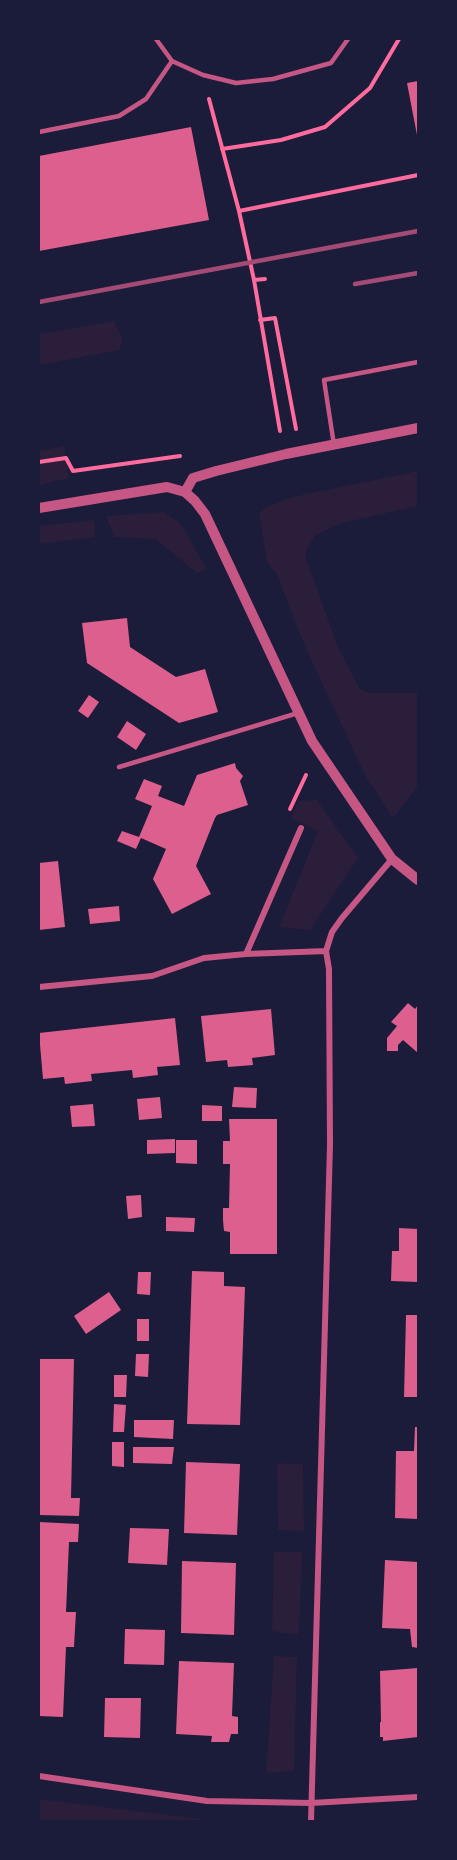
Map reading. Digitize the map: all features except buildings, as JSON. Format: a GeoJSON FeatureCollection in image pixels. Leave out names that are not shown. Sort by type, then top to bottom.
{"type":"FeatureCollection","features":[{"type":"Feature","properties":{"kind":"street"},"geometry":{"type":"LineString","coordinates":[[185,492],[194,478],[302,452],[418,428]]}},
{"type":"Feature","properties":{"kind":"street"},"geometry":{"type":"LineString","coordinates":[[39,508],[167,487],[185,492],[205,514],[317,750],[392,859],[418,880]]}},
{"type":"Feature","properties":{"kind":"street"},"geometry":{"type":"LineString","coordinates":[[246,954],[302,828]]}},
{"type":"Feature","properties":{"kind":"street"},"geometry":{"type":"LineString","coordinates":[[311,1821],[330,1145],[329,969],[326,951],[332,933],[342,918],[392,859]]}},
{"type":"Feature","properties":{"kind":"street"},"geometry":{"type":"LineString","coordinates":[[39,987],[152,976],[204,958],[326,951]]}},
{"type":"Feature","properties":{"kind":"street"},"geometry":{"type":"LineString","coordinates":[[39,1776],[207,1801],[311,1803],[418,1797]]}},
{"type":"Feature","properties":{"kind":"lane"},"geometry":{"type":"LineString","coordinates":[[156,39],[172,61],[203,75],[236,83],[273,79],[332,63],[348,39]]}},
{"type":"Feature","properties":{"kind":"lane"},"geometry":{"type":"LineString","coordinates":[[39,132],[119,116],[146,99],[172,61]]}},
{"type":"Feature","properties":{"kind":"lane"},"geometry":{"type":"LineString","coordinates":[[334,445],[324,380],[418,362]]}},
{"type":"Feature","properties":{"kind":"lane"},"geometry":{"type":"LineString","coordinates":[[119,767],[298,712]]}},
{"type":"Feature","properties":{"kind":"path"},"geometry":{"type":"LineString","coordinates":[[222,149],[281,140],[325,127],[370,88],[399,39]]}},
{"type":"Feature","properties":{"kind":"path"},"geometry":{"type":"LineString","coordinates":[[203,75],[239,211],[254,280],[282,440]]}},
{"type":"Feature","properties":{"kind":"path"},"geometry":{"type":"LineString","coordinates":[[239,211],[418,175]]}},
{"type":"Feature","properties":{"kind":"path"},"geometry":{"type":"LineString","coordinates":[[254,280],[265,279]]}},
{"type":"Feature","properties":{"kind":"path"},"geometry":{"type":"LineString","coordinates":[[260,320],[275,318],[302,452]]}},
{"type":"Feature","properties":{"kind":"path"},"geometry":{"type":"LineString","coordinates":[[39,462],[66,458],[73,471],[188,455]]}},
{"type":"Feature","properties":{"kind":"path"},"geometry":{"type":"LineString","coordinates":[[302,828],[285,820],[317,750]]}},
{"type":"Feature","properties":{"kind":"shaded area"},"geometry":{"type":"Polygon","coordinates":[[[114,321],[122,338],[120,350],[39,365],[39,334],[114,321]]]}},
{"type":"Feature","properties":{"kind":"shaded area"},"geometry":{"type":"Polygon","coordinates":[[[64,446],[69,478],[39,485],[39,451],[64,446]]]}},
{"type":"Feature","properties":{"kind":"shaded area"},"geometry":{"type":"Polygon","coordinates":[[[418,471],[418,506],[341,523],[316,535],[306,550],[305,556],[338,647],[360,689],[370,693],[418,693],[418,786],[393,818],[366,777],[306,649],[277,575],[267,562],[259,513],[267,507],[292,497],[418,471]]]}},
{"type":"Feature","properties":{"kind":"shaded area"},"geometry":{"type":"Polygon","coordinates":[[[164,512],[180,523],[207,569],[197,573],[155,539],[114,537],[106,516],[164,512]]]}},
{"type":"Feature","properties":{"kind":"shaded area"},"geometry":{"type":"Polygon","coordinates":[[[94,520],[95,537],[39,544],[39,526],[94,520]]]}},
{"type":"Feature","properties":{"kind":"shaded area"},"geometry":{"type":"Polygon","coordinates":[[[317,800],[358,858],[310,930],[279,927],[318,831],[291,818],[298,801],[317,800]]]}},
{"type":"Feature","properties":{"kind":"shaded area"},"geometry":{"type":"Polygon","coordinates":[[[277,1463],[303,1464],[304,1531],[278,1530],[277,1463]]]}},
{"type":"Feature","properties":{"kind":"shaded area"},"geometry":{"type":"Polygon","coordinates":[[[274,1552],[302,1552],[299,1635],[272,1631],[274,1552]]]}},
{"type":"Feature","properties":{"kind":"shaded area"},"geometry":{"type":"Polygon","coordinates":[[[274,1656],[297,1657],[294,1771],[266,1773],[274,1656]]]}},
{"type":"Feature","properties":{"kind":"shaded area"},"geometry":{"type":"Polygon","coordinates":[[[39,1799],[217,1821],[39,1821],[39,1799]]]}},
{"type":"Feature","properties":{"kind":"railway"},"geometry":{"type":"LineString","coordinates":[[39,302],[418,231]]}},
{"type":"Feature","properties":{"kind":"railway"},"geometry":{"type":"LineString","coordinates":[[355,284],[418,273]]}}]}
